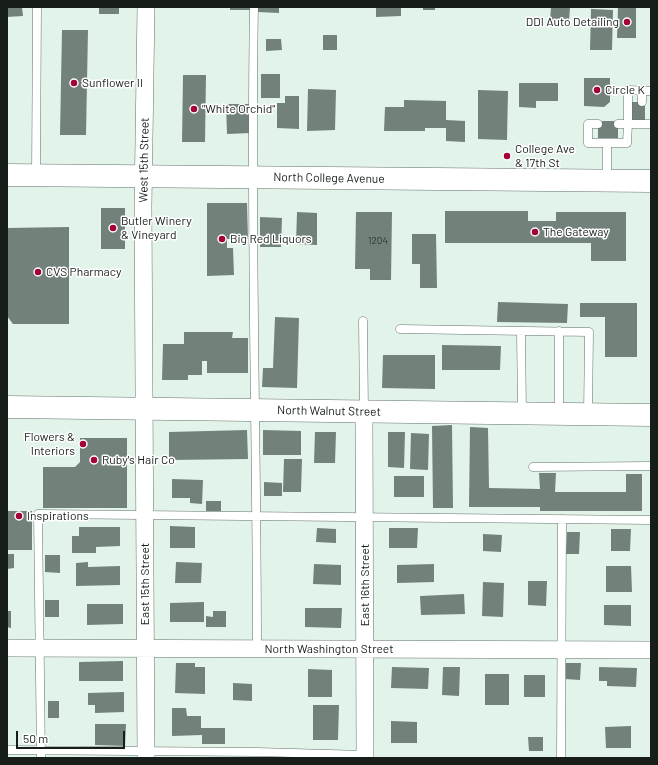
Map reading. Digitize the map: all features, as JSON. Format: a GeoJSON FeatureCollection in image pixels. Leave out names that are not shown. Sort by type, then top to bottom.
{"type":"FeatureCollection","features":[{"type":"Feature","properties":{"kind":"main road","name":"North College Avenue"},"geometry":{"type":"LineString","coordinates":[[7,175],[651,181]]}},
{"type":"Feature","properties":{"kind":"main road","name":"North Walnut Street"},"geometry":{"type":"LineString","coordinates":[[7,407],[144,410],[651,415]]}},
{"type":"Feature","properties":{"kind":"street","name":"West 15th Street"},"geometry":{"type":"LineString","coordinates":[[144,410],[143,176],[146,7]]}},
{"type":"Feature","properties":{"kind":"street","name":"East 15th Street"},"geometry":{"type":"LineString","coordinates":[[144,410],[146,755]]}},
{"type":"Feature","properties":{"kind":"street","name":"East 16th Street"},"geometry":{"type":"LineString","coordinates":[[364,412],[365,756]]}},
{"type":"Feature","properties":{"kind":"street","name":"North Washington Street"},"geometry":{"type":"LineString","coordinates":[[7,648],[651,650]]}},
{"type":"Feature","properties":{"kind":"lane"},"geometry":{"type":"LineString","coordinates":[[36,176],[38,7]]}},
{"type":"Feature","properties":{"kind":"lane"},"geometry":{"type":"LineString","coordinates":[[254,7],[252,177],[256,410],[257,648]]}},
{"type":"Feature","properties":{"kind":"lane"},"geometry":{"type":"LineString","coordinates":[[598,124],[588,124],[588,143],[628,143],[628,90],[651,91]]}},
{"type":"Feature","properties":{"kind":"lane"},"geometry":{"type":"LineString","coordinates":[[642,91],[642,102]]}},
{"type":"Feature","properties":{"kind":"lane"},"geometry":{"type":"LineString","coordinates":[[618,124],[651,124]]}},
{"type":"Feature","properties":{"kind":"lane"},"geometry":{"type":"LineString","coordinates":[[607,143],[607,181]]}},
{"type":"Feature","properties":{"kind":"lane"},"geometry":{"type":"LineString","coordinates":[[364,321],[364,412]]}},
{"type":"Feature","properties":{"kind":"lane"},"geometry":{"type":"LineString","coordinates":[[400,329],[589,332],[588,415]]}},
{"type":"Feature","properties":{"kind":"lane"},"geometry":{"type":"LineString","coordinates":[[521,330],[522,414]]}},
{"type":"Feature","properties":{"kind":"lane"},"geometry":{"type":"LineString","coordinates":[[559,331],[559,414]]}},
{"type":"Feature","properties":{"kind":"lane"},"geometry":{"type":"LineString","coordinates":[[533,467],[651,466]]}},
{"type":"Feature","properties":{"kind":"lane"},"geometry":{"type":"LineString","coordinates":[[41,754],[41,648],[38,514],[651,520]]}},
{"type":"Feature","properties":{"kind":"lane"},"geometry":{"type":"LineString","coordinates":[[561,758],[562,519]]}},
{"type":"Feature","properties":{"kind":"lane"},"geometry":{"type":"LineString","coordinates":[[7,750],[41,754],[365,756]]}},
{"type":"Feature","properties":{"kind":"building"},"geometry":{"type":"Polygon","coordinates":[[[7,7],[22,7],[23,16],[7,17],[7,7]]]}},
{"type":"Feature","properties":{"kind":"building"},"geometry":{"type":"Polygon","coordinates":[[[99,7],[119,7],[119,14],[99,14],[99,7]]]}},
{"type":"Feature","properties":{"kind":"building"},"geometry":{"type":"Polygon","coordinates":[[[230,7],[250,7],[250,10],[230,10],[230,7]]]}},
{"type":"Feature","properties":{"kind":"building"},"geometry":{"type":"Polygon","coordinates":[[[258,7],[279,7],[279,13],[258,12],[258,7]]]}},
{"type":"Feature","properties":{"kind":"building"},"geometry":{"type":"Polygon","coordinates":[[[376,7],[401,7],[401,16],[376,17],[376,7]]]}},
{"type":"Feature","properties":{"kind":"building"},"geometry":{"type":"Polygon","coordinates":[[[423,7],[435,7],[435,10],[423,10],[423,7]]]}},
{"type":"Feature","properties":{"kind":"building"},"geometry":{"type":"Polygon","coordinates":[[[551,7],[570,7],[569,22],[550,22],[551,7]]]}},
{"type":"Feature","properties":{"kind":"building","name":"DDI Auto Detailing"},"geometry":{"type":"Polygon","coordinates":[[[618,7],[636,7],[636,38],[617,38],[618,7]]]}},
{"type":"Feature","properties":{"kind":"building"},"geometry":{"type":"Polygon","coordinates":[[[591,9],[613,10],[612,50],[590,50],[591,9]]]}},
{"type":"Feature","properties":{"kind":"building","name":"Sunflower II"},"geometry":{"type":"Polygon","coordinates":[[[62,30],[88,30],[86,135],[60,135],[62,30]]]}},
{"type":"Feature","properties":{"kind":"building"},"geometry":{"type":"Polygon","coordinates":[[[323,35],[337,35],[337,50],[323,50],[323,35]]]}},
{"type":"Feature","properties":{"kind":"building"},"geometry":{"type":"Polygon","coordinates":[[[266,39],[281,39],[282,50],[266,51],[266,39]]]}},
{"type":"Feature","properties":{"kind":"building"},"geometry":{"type":"Polygon","coordinates":[[[261,74],[280,74],[280,98],[261,98],[261,74]]]}},
{"type":"Feature","properties":{"kind":"building","name":"\"White Orchid\""},"geometry":{"type":"Polygon","coordinates":[[[183,75],[206,75],[205,142],[182,142],[183,75]]]}},
{"type":"Feature","properties":{"kind":"building","name":"Circle K"},"geometry":{"type":"Polygon","coordinates":[[[584,78],[610,78],[610,102],[604,107],[584,106],[584,78]]]}},
{"type":"Feature","properties":{"kind":"building"},"geometry":{"type":"Polygon","coordinates":[[[519,83],[558,83],[558,101],[536,101],[536,108],[519,107],[519,83]]]}},
{"type":"Feature","properties":{"kind":"building"},"geometry":{"type":"Polygon","coordinates":[[[308,89],[336,90],[335,130],[307,131],[308,89]]]}},
{"type":"Feature","properties":{"kind":"building"},"geometry":{"type":"Polygon","coordinates":[[[478,90],[508,91],[507,140],[478,139],[478,90]]]}},
{"type":"Feature","properties":{"kind":"building"},"geometry":{"type":"Polygon","coordinates":[[[285,96],[299,96],[299,129],[277,128],[277,103],[285,103],[285,96]]]}},
{"type":"Feature","properties":{"kind":"building"},"geometry":{"type":"Polygon","coordinates":[[[404,100],[446,101],[446,120],[465,121],[465,142],[446,141],[446,128],[425,128],[425,131],[384,131],[385,107],[404,107],[404,100]]]}},
{"type":"Feature","properties":{"kind":"building"},"geometry":{"type":"Polygon","coordinates":[[[629,102],[645,102],[645,123],[629,123],[629,102]]]}},
{"type":"Feature","properties":{"kind":"building"},"geometry":{"type":"Polygon","coordinates":[[[226,104],[250,104],[251,133],[227,134],[226,104]]]}},
{"type":"Feature","properties":{"kind":"building"},"geometry":{"type":"Polygon","coordinates":[[[598,121],[618,121],[618,138],[598,138],[598,121]]]}},
{"type":"Feature","properties":{"kind":"building","name":"Big Red Liquors"},"geometry":{"type":"Polygon","coordinates":[[[207,203],[247,203],[248,239],[227,239],[227,248],[233,248],[234,275],[207,276],[207,203]]]}},
{"type":"Feature","properties":{"kind":"building","name":"Butler Winery & Vineyard"},"geometry":{"type":"Polygon","coordinates":[[[101,208],[125,208],[125,249],[101,249],[101,208]]]}},
{"type":"Feature","properties":{"kind":"building","name":"The Gateway"},"geometry":{"type":"Polygon","coordinates":[[[445,211],[528,211],[528,221],[556,221],[556,212],[626,212],[626,261],[591,261],[591,243],[445,243],[445,211]]]}},
{"type":"Feature","properties":{"kind":"building"},"geometry":{"type":"Polygon","coordinates":[[[297,212],[317,213],[317,245],[296,244],[297,212]]]}},
{"type":"Feature","properties":{"kind":"building"},"geometry":{"type":"Polygon","coordinates":[[[356,212],[392,212],[391,280],[370,280],[370,269],[355,269],[356,212]]]}},
{"type":"Feature","properties":{"kind":"building"},"geometry":{"type":"Polygon","coordinates":[[[260,217],[282,218],[281,247],[260,247],[260,217]]]}},
{"type":"Feature","properties":{"kind":"building","name":"CVS Pharmacy"},"geometry":{"type":"Polygon","coordinates":[[[69,227],[69,324],[13,324],[7,316],[7,228],[69,227]]]}},
{"type":"Feature","properties":{"kind":"building"},"geometry":{"type":"Polygon","coordinates":[[[412,234],[436,234],[437,288],[420,288],[420,264],[412,264],[412,234]]]}},
{"type":"Feature","properties":{"kind":"building"},"geometry":{"type":"Polygon","coordinates":[[[498,302],[568,304],[567,323],[497,322],[498,302]]]}},
{"type":"Feature","properties":{"kind":"building"},"geometry":{"type":"Polygon","coordinates":[[[580,303],[637,303],[637,357],[605,357],[605,317],[580,317],[580,303]]]}},
{"type":"Feature","properties":{"kind":"building"},"geometry":{"type":"Polygon","coordinates":[[[275,317],[299,318],[297,388],[262,387],[263,368],[273,368],[275,317]]]}},
{"type":"Feature","properties":{"kind":"building"},"geometry":{"type":"Polygon","coordinates":[[[184,332],[233,332],[232,338],[248,338],[248,373],[207,373],[207,361],[202,361],[202,375],[188,375],[188,380],[162,380],[163,344],[184,344],[184,332]]]}},
{"type":"Feature","properties":{"kind":"building"},"geometry":{"type":"Polygon","coordinates":[[[442,345],[501,346],[500,370],[442,370],[442,345]]]}},
{"type":"Feature","properties":{"kind":"building"},"geometry":{"type":"Polygon","coordinates":[[[383,355],[435,355],[435,389],[382,388],[383,355]]]}},
{"type":"Feature","properties":{"kind":"building"},"geometry":{"type":"Polygon","coordinates":[[[452,425],[453,508],[433,508],[432,426],[452,425]]]}},
{"type":"Feature","properties":{"kind":"building"},"geometry":{"type":"Polygon","coordinates":[[[470,427],[488,428],[489,488],[540,489],[539,473],[556,473],[555,492],[626,492],[626,474],[642,474],[642,511],[540,511],[540,507],[469,507],[470,427]]]}},
{"type":"Feature","properties":{"kind":"building"},"geometry":{"type":"Polygon","coordinates":[[[247,430],[248,459],[169,460],[169,432],[247,430]]]}},
{"type":"Feature","properties":{"kind":"building"},"geometry":{"type":"Polygon","coordinates":[[[263,430],[301,431],[301,455],[263,455],[263,430]]]}},
{"type":"Feature","properties":{"kind":"building"},"geometry":{"type":"Polygon","coordinates":[[[315,432],[336,432],[335,463],[314,463],[315,432]]]}},
{"type":"Feature","properties":{"kind":"building"},"geometry":{"type":"Polygon","coordinates":[[[388,432],[405,432],[404,468],[388,467],[388,432]]]}},
{"type":"Feature","properties":{"kind":"building"},"geometry":{"type":"Polygon","coordinates":[[[411,433],[429,434],[428,470],[410,469],[411,433]]]}},
{"type":"Feature","properties":{"kind":"building"},"geometry":{"type":"Polygon","coordinates":[[[80,438],[127,438],[127,508],[43,508],[43,467],[75,467],[80,462],[80,438]]]}},
{"type":"Feature","properties":{"kind":"building"},"geometry":{"type":"Polygon","coordinates":[[[284,459],[302,459],[301,492],[283,492],[284,459]]]}},
{"type":"Feature","properties":{"kind":"building"},"geometry":{"type":"Polygon","coordinates":[[[394,476],[424,476],[424,497],[394,497],[394,476]]]}},
{"type":"Feature","properties":{"kind":"building"},"geometry":{"type":"Polygon","coordinates":[[[172,479],[203,480],[202,504],[190,503],[190,498],[172,498],[172,479]]]}},
{"type":"Feature","properties":{"kind":"building"},"geometry":{"type":"Polygon","coordinates":[[[264,482],[282,483],[282,496],[264,496],[264,482]]]}},
{"type":"Feature","properties":{"kind":"building"},"geometry":{"type":"Polygon","coordinates":[[[206,501],[221,501],[221,511],[206,511],[206,501]]]}},
{"type":"Feature","properties":{"kind":"building"},"geometry":{"type":"Polygon","coordinates":[[[7,511],[32,511],[32,550],[7,550],[7,511]]]}},
{"type":"Feature","properties":{"kind":"building"},"geometry":{"type":"Polygon","coordinates":[[[170,526],[195,527],[195,548],[170,548],[170,526]]]}},
{"type":"Feature","properties":{"kind":"building"},"geometry":{"type":"Polygon","coordinates":[[[79,527],[120,527],[120,546],[96,547],[96,553],[72,553],[72,536],[79,536],[79,527]]]}},
{"type":"Feature","properties":{"kind":"building"},"geometry":{"type":"Polygon","coordinates":[[[317,528],[336,529],[336,543],[316,542],[317,528]]]}},
{"type":"Feature","properties":{"kind":"building"},"geometry":{"type":"Polygon","coordinates":[[[389,528],[418,528],[417,548],[389,548],[389,528]]]}},
{"type":"Feature","properties":{"kind":"building"},"geometry":{"type":"Polygon","coordinates":[[[611,529],[631,529],[630,551],[611,551],[611,529]]]}},
{"type":"Feature","properties":{"kind":"building"},"geometry":{"type":"Polygon","coordinates":[[[567,532],[580,532],[579,554],[566,554],[567,532]]]}},
{"type":"Feature","properties":{"kind":"building"},"geometry":{"type":"Polygon","coordinates":[[[483,534],[502,535],[501,552],[483,551],[483,534]]]}},
{"type":"Feature","properties":{"kind":"building"},"geometry":{"type":"Polygon","coordinates":[[[7,554],[14,554],[14,568],[7,569],[7,554]]]}},
{"type":"Feature","properties":{"kind":"building"},"geometry":{"type":"Polygon","coordinates":[[[45,555],[60,555],[60,573],[45,572],[45,555]]]}},
{"type":"Feature","properties":{"kind":"building"},"geometry":{"type":"Polygon","coordinates":[[[88,562],[88,567],[120,566],[120,585],[76,586],[76,563],[88,562]]]}},
{"type":"Feature","properties":{"kind":"building"},"geometry":{"type":"Polygon","coordinates":[[[176,562],[202,563],[201,583],[175,583],[176,562]]]}},
{"type":"Feature","properties":{"kind":"building"},"geometry":{"type":"Polygon","coordinates":[[[314,564],[341,565],[341,585],[313,584],[314,564]]]}},
{"type":"Feature","properties":{"kind":"building"},"geometry":{"type":"Polygon","coordinates":[[[434,564],[434,582],[397,583],[397,565],[434,564]]]}},
{"type":"Feature","properties":{"kind":"building"},"geometry":{"type":"Polygon","coordinates":[[[606,566],[631,566],[632,592],[606,592],[606,566]]]}},
{"type":"Feature","properties":{"kind":"building"},"geometry":{"type":"Polygon","coordinates":[[[528,581],[547,581],[546,606],[528,605],[528,581]]]}},
{"type":"Feature","properties":{"kind":"building"},"geometry":{"type":"Polygon","coordinates":[[[483,582],[504,583],[503,617],[482,616],[483,582]]]}},
{"type":"Feature","properties":{"kind":"building"},"geometry":{"type":"Polygon","coordinates":[[[464,594],[465,614],[421,615],[420,596],[464,594]]]}},
{"type":"Feature","properties":{"kind":"building"},"geometry":{"type":"Polygon","coordinates":[[[45,600],[59,600],[59,617],[45,617],[45,600]]]}},
{"type":"Feature","properties":{"kind":"building"},"geometry":{"type":"Polygon","coordinates":[[[204,602],[204,622],[170,622],[170,603],[204,602]]]}},
{"type":"Feature","properties":{"kind":"building"},"geometry":{"type":"Polygon","coordinates":[[[87,604],[123,604],[123,624],[87,625],[87,604]]]}},
{"type":"Feature","properties":{"kind":"building"},"geometry":{"type":"Polygon","coordinates":[[[604,605],[631,605],[631,626],[604,625],[604,605]]]}},
{"type":"Feature","properties":{"kind":"building"},"geometry":{"type":"Polygon","coordinates":[[[305,608],[342,608],[341,628],[305,627],[305,608]]]}},
{"type":"Feature","properties":{"kind":"building"},"geometry":{"type":"Polygon","coordinates":[[[7,611],[11,611],[11,628],[7,627],[7,611]]]}},
{"type":"Feature","properties":{"kind":"building"},"geometry":{"type":"Polygon","coordinates":[[[213,611],[226,611],[226,627],[206,627],[206,616],[213,617],[213,611]]]}},
{"type":"Feature","properties":{"kind":"building"},"geometry":{"type":"Polygon","coordinates":[[[123,661],[123,681],[79,681],[79,662],[123,661]]]}},
{"type":"Feature","properties":{"kind":"building"},"geometry":{"type":"Polygon","coordinates":[[[176,663],[195,663],[195,667],[205,667],[205,694],[175,693],[176,663]]]}},
{"type":"Feature","properties":{"kind":"building"},"geometry":{"type":"Polygon","coordinates":[[[565,663],[581,663],[580,680],[565,679],[565,663]]]}},
{"type":"Feature","properties":{"kind":"building"},"geometry":{"type":"Polygon","coordinates":[[[392,667],[429,668],[428,689],[391,688],[392,667]]]}},
{"type":"Feature","properties":{"kind":"building"},"geometry":{"type":"Polygon","coordinates":[[[443,667],[460,667],[459,696],[442,695],[443,667]]]}},
{"type":"Feature","properties":{"kind":"building"},"geometry":{"type":"Polygon","coordinates":[[[599,667],[637,668],[636,687],[607,686],[607,681],[599,681],[599,667]]]}},
{"type":"Feature","properties":{"kind":"building"},"geometry":{"type":"Polygon","coordinates":[[[308,669],[332,670],[332,697],[308,697],[308,669]]]}},
{"type":"Feature","properties":{"kind":"building"},"geometry":{"type":"Polygon","coordinates":[[[485,674],[509,674],[509,705],[485,705],[485,674]]]}},
{"type":"Feature","properties":{"kind":"building"},"geometry":{"type":"Polygon","coordinates":[[[524,675],[545,675],[545,697],[524,697],[524,675]]]}},
{"type":"Feature","properties":{"kind":"building"},"geometry":{"type":"Polygon","coordinates":[[[233,683],[252,684],[252,701],[233,700],[233,683]]]}},
{"type":"Feature","properties":{"kind":"building"},"geometry":{"type":"Polygon","coordinates":[[[124,692],[124,712],[95,713],[95,705],[88,705],[88,693],[124,692]]]}},
{"type":"Feature","properties":{"kind":"building"},"geometry":{"type":"Polygon","coordinates":[[[48,701],[59,701],[59,718],[48,718],[48,701]]]}},
{"type":"Feature","properties":{"kind":"building"},"geometry":{"type":"Polygon","coordinates":[[[313,705],[339,705],[338,740],[313,740],[313,705]]]}},
{"type":"Feature","properties":{"kind":"building"},"geometry":{"type":"Polygon","coordinates":[[[172,708],[186,708],[187,716],[201,716],[201,728],[225,728],[225,744],[202,744],[202,735],[172,736],[172,708]]]}},
{"type":"Feature","properties":{"kind":"building"},"geometry":{"type":"Polygon","coordinates":[[[391,721],[417,722],[417,743],[391,743],[391,721]]]}},
{"type":"Feature","properties":{"kind":"building"},"geometry":{"type":"Polygon","coordinates":[[[95,724],[126,724],[125,746],[95,745],[95,724]]]}},
{"type":"Feature","properties":{"kind":"building"},"geometry":{"type":"Polygon","coordinates":[[[631,726],[631,748],[606,748],[605,727],[631,726]]]}},
{"type":"Feature","properties":{"kind":"building"},"geometry":{"type":"Polygon","coordinates":[[[528,737],[543,737],[543,751],[529,751],[528,737]]]}},
{"type":"Feature","properties":{"kind":"place","name":"DDI Auto Detailing"},"geometry":{"type":"Point","coordinates":[627,22]}},
{"type":"Feature","properties":{"kind":"place","name":"Sunflower II"},"geometry":{"type":"Point","coordinates":[74,83]}},
{"type":"Feature","properties":{"kind":"place","name":"Circle K"},"geometry":{"type":"Point","coordinates":[597,90]}},
{"type":"Feature","properties":{"kind":"place","name":"\"White Orchid\""},"geometry":{"type":"Point","coordinates":[194,109]}},
{"type":"Feature","properties":{"kind":"place","name":"College Ave & 17th St"},"geometry":{"type":"Point","coordinates":[507,156]}},
{"type":"Feature","properties":{"kind":"place","name":"Butler Winery & Vineyard"},"geometry":{"type":"Point","coordinates":[113,228]}},
{"type":"Feature","properties":{"kind":"place","name":"The Gateway"},"geometry":{"type":"Point","coordinates":[535,232]}},
{"type":"Feature","properties":{"kind":"place","name":"Big Red Liquors"},"geometry":{"type":"Point","coordinates":[222,239]}},
{"type":"Feature","properties":{"kind":"place","name":"CVS Pharmacy"},"geometry":{"type":"Point","coordinates":[38,272]}},
{"type":"Feature","properties":{"kind":"place","name":"Flowers & Interiors"},"geometry":{"type":"Point","coordinates":[83,444]}},
{"type":"Feature","properties":{"kind":"place","name":"Ruby's Hair Co"},"geometry":{"type":"Point","coordinates":[94,460]}},
{"type":"Feature","properties":{"kind":"place","name":"Inspirations"},"geometry":{"type":"Point","coordinates":[19,516]}}]}
